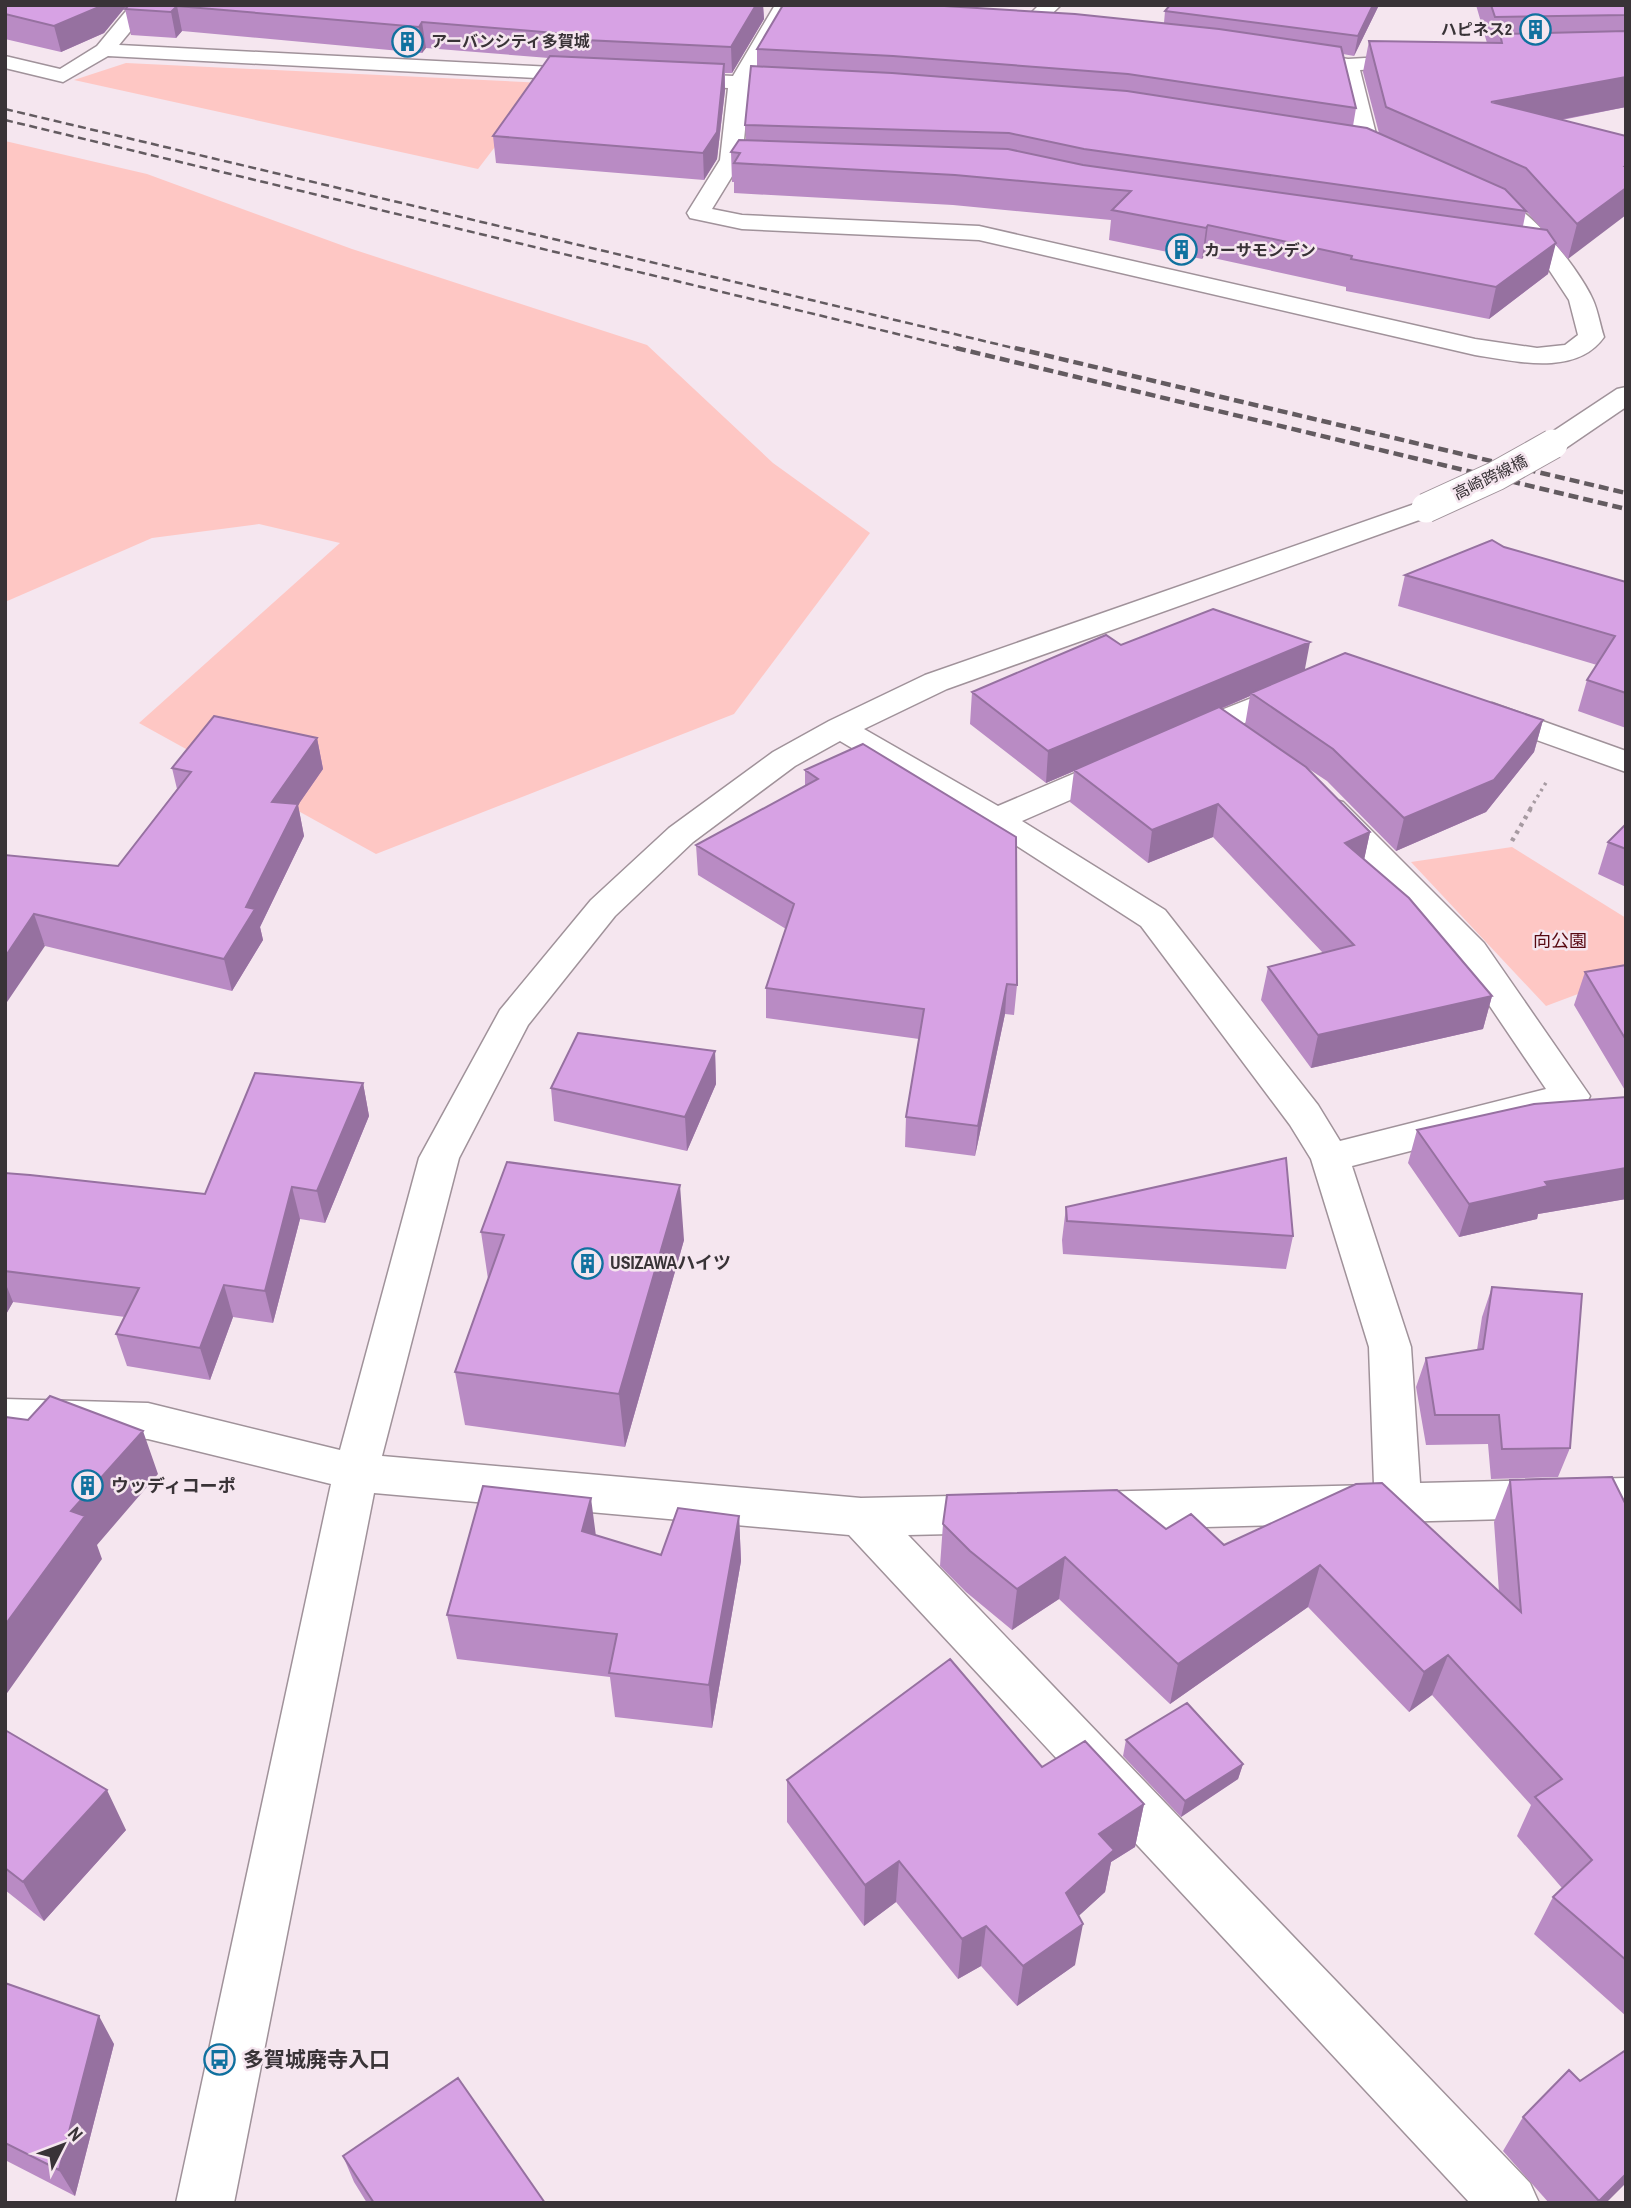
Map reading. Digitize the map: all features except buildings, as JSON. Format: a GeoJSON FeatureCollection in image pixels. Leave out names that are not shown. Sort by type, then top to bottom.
{"type":"FeatureCollection","features":[{"type":"Feature","properties":{"kind":"street"},"geometry":{"type":"LineString","coordinates":[[5,62],[63,76],[104,50],[142,5]]}},
{"type":"Feature","properties":{"kind":"street"},"geometry":{"type":"LineString","coordinates":[[1050,28],[1020,26],[1051,5]]}},
{"type":"Feature","properties":{"kind":"street"},"geometry":{"type":"LineString","coordinates":[[755,10],[784,8],[810,13]]}},
{"type":"Feature","properties":{"kind":"street"},"geometry":{"type":"LineString","coordinates":[[784,8],[739,83],[731,160],[698,213],[742,222],[979,233],[1475,347],[1537,356],[1572,352],[1591,337],[1581,300],[1549,252],[1509,209],[1462,188]]}},
{"type":"Feature","properties":{"kind":"street"},"geometry":{"type":"LineString","coordinates":[[104,50],[616,76]]}},
{"type":"Feature","properties":{"kind":"street"},"geometry":{"type":"LineString","coordinates":[[1269,53],[1348,65],[1440,59]]}},
{"type":"Feature","properties":{"kind":"street"},"geometry":{"type":"LineString","coordinates":[[1348,65],[1368,146]]}},
{"type":"Feature","properties":{"kind":"street"},"geometry":{"type":"LineString","coordinates":[[657,78],[822,87]]}},
{"type":"Feature","properties":{"kind":"street"},"geometry":{"type":"LineString","coordinates":[[1341,142],[1368,146],[1392,156]]}},
{"type":"Feature","properties":{"kind":"street"},"geometry":{"type":"LineString","coordinates":[[731,160],[758,161]]}},
{"type":"Feature","properties":{"kind":"street"},"geometry":{"type":"LineString","coordinates":[[1508,246],[1549,252]]}},
{"type":"Feature","properties":{"kind":"street","name":"高崎跨線橋"},"geometry":{"type":"LineString","coordinates":[[205,2203],[356,1472],[439,1158],[513,1019],[603,908],[681,835],[784,759],[840,728],[936,682],[1426,508],[1496,476],[1553,444],[1626,394]]}},
{"type":"Feature","properties":{"kind":"street"},"geometry":{"type":"LineString","coordinates":[[1249,746],[1205,729],[1318,680]]}},
{"type":"Feature","properties":{"kind":"street"},"geometry":{"type":"LineString","coordinates":[[1470,704],[1626,762]]}},
{"type":"Feature","properties":{"kind":"street"},"geometry":{"type":"LineString","coordinates":[[840,728],[1029,839],[1153,918],[1304,1115],[1330,1158],[1390,1348],[1398,1503]]}},
{"type":"Feature","properties":{"kind":"street"},"geometry":{"type":"LineString","coordinates":[[995,820],[1155,750]]}},
{"type":"Feature","properties":{"kind":"street"},"geometry":{"type":"LineString","coordinates":[[1313,790],[1471,951],[1572,1096],[1330,1158]]}},
{"type":"Feature","properties":{"kind":"street"},"geometry":{"type":"LineString","coordinates":[[5,1418],[148,1421],[356,1472],[441,1482],[861,1517],[1626,1497]]}},
{"type":"Feature","properties":{"kind":"street"},"geometry":{"type":"LineString","coordinates":[[861,1517],[1510,2203]]}},
{"type":"Feature","properties":{"kind":"path"},"geometry":{"type":"LineString","coordinates":[[1512,841],[1570,741]]}},
{"type":"Feature","properties":{"kind":"green space"},"geometry":{"type":"Polygon","coordinates":[[[126,63],[544,83],[478,169],[74,80],[126,63]]]}},
{"type":"Feature","properties":{"kind":"green space"},"geometry":{"type":"Polygon","coordinates":[[[5,141],[147,174],[352,249],[647,345],[773,463],[870,533],[734,714],[376,854],[139,723],[340,543],[259,524],[152,538],[5,602],[5,141]]]}},
{"type":"Feature","properties":{"kind":"green space","name":"向公園"},"geometry":{"type":"Polygon","coordinates":[[[1512,847],[1626,918],[1626,976],[1546,1006],[1411,862],[1512,847]]]}},
{"type":"Feature","properties":{"kind":"railway"},"geometry":{"type":"LineString","coordinates":[[5,109],[1022,350]]}},
{"type":"Feature","properties":{"kind":"railway"},"geometry":{"type":"LineString","coordinates":[[5,120],[964,350]]}},
{"type":"Feature","properties":{"kind":"railway"},"geometry":{"type":"LineString","coordinates":[[956,348],[1626,509]]}},
{"type":"Feature","properties":{"kind":"railway"},"geometry":{"type":"LineString","coordinates":[[1015,348],[1626,493]]}},
{"type":"Feature","properties":{"kind":"place","name":"ハピネス2"},"geometry":{"type":"Point","coordinates":[1535,29]}},
{"type":"Feature","properties":{"kind":"place","name":"アーバンシティ多賀城"},"geometry":{"type":"Point","coordinates":[408,41]}},
{"type":"Feature","properties":{"kind":"place","name":"カーサモンデン"},"geometry":{"type":"Point","coordinates":[1181,250]}},
{"type":"Feature","properties":{"kind":"place","name":"USIZAWAハイツ"},"geometry":{"type":"Point","coordinates":[587,1263]}},
{"type":"Feature","properties":{"kind":"place","name":"ウッディコーポ"},"geometry":{"type":"Point","coordinates":[88,1486]}},
{"type":"Feature","properties":{"kind":"place","name":"多賀城廃寺入口"},"geometry":{"type":"Point","coordinates":[220,2060]}}]}
